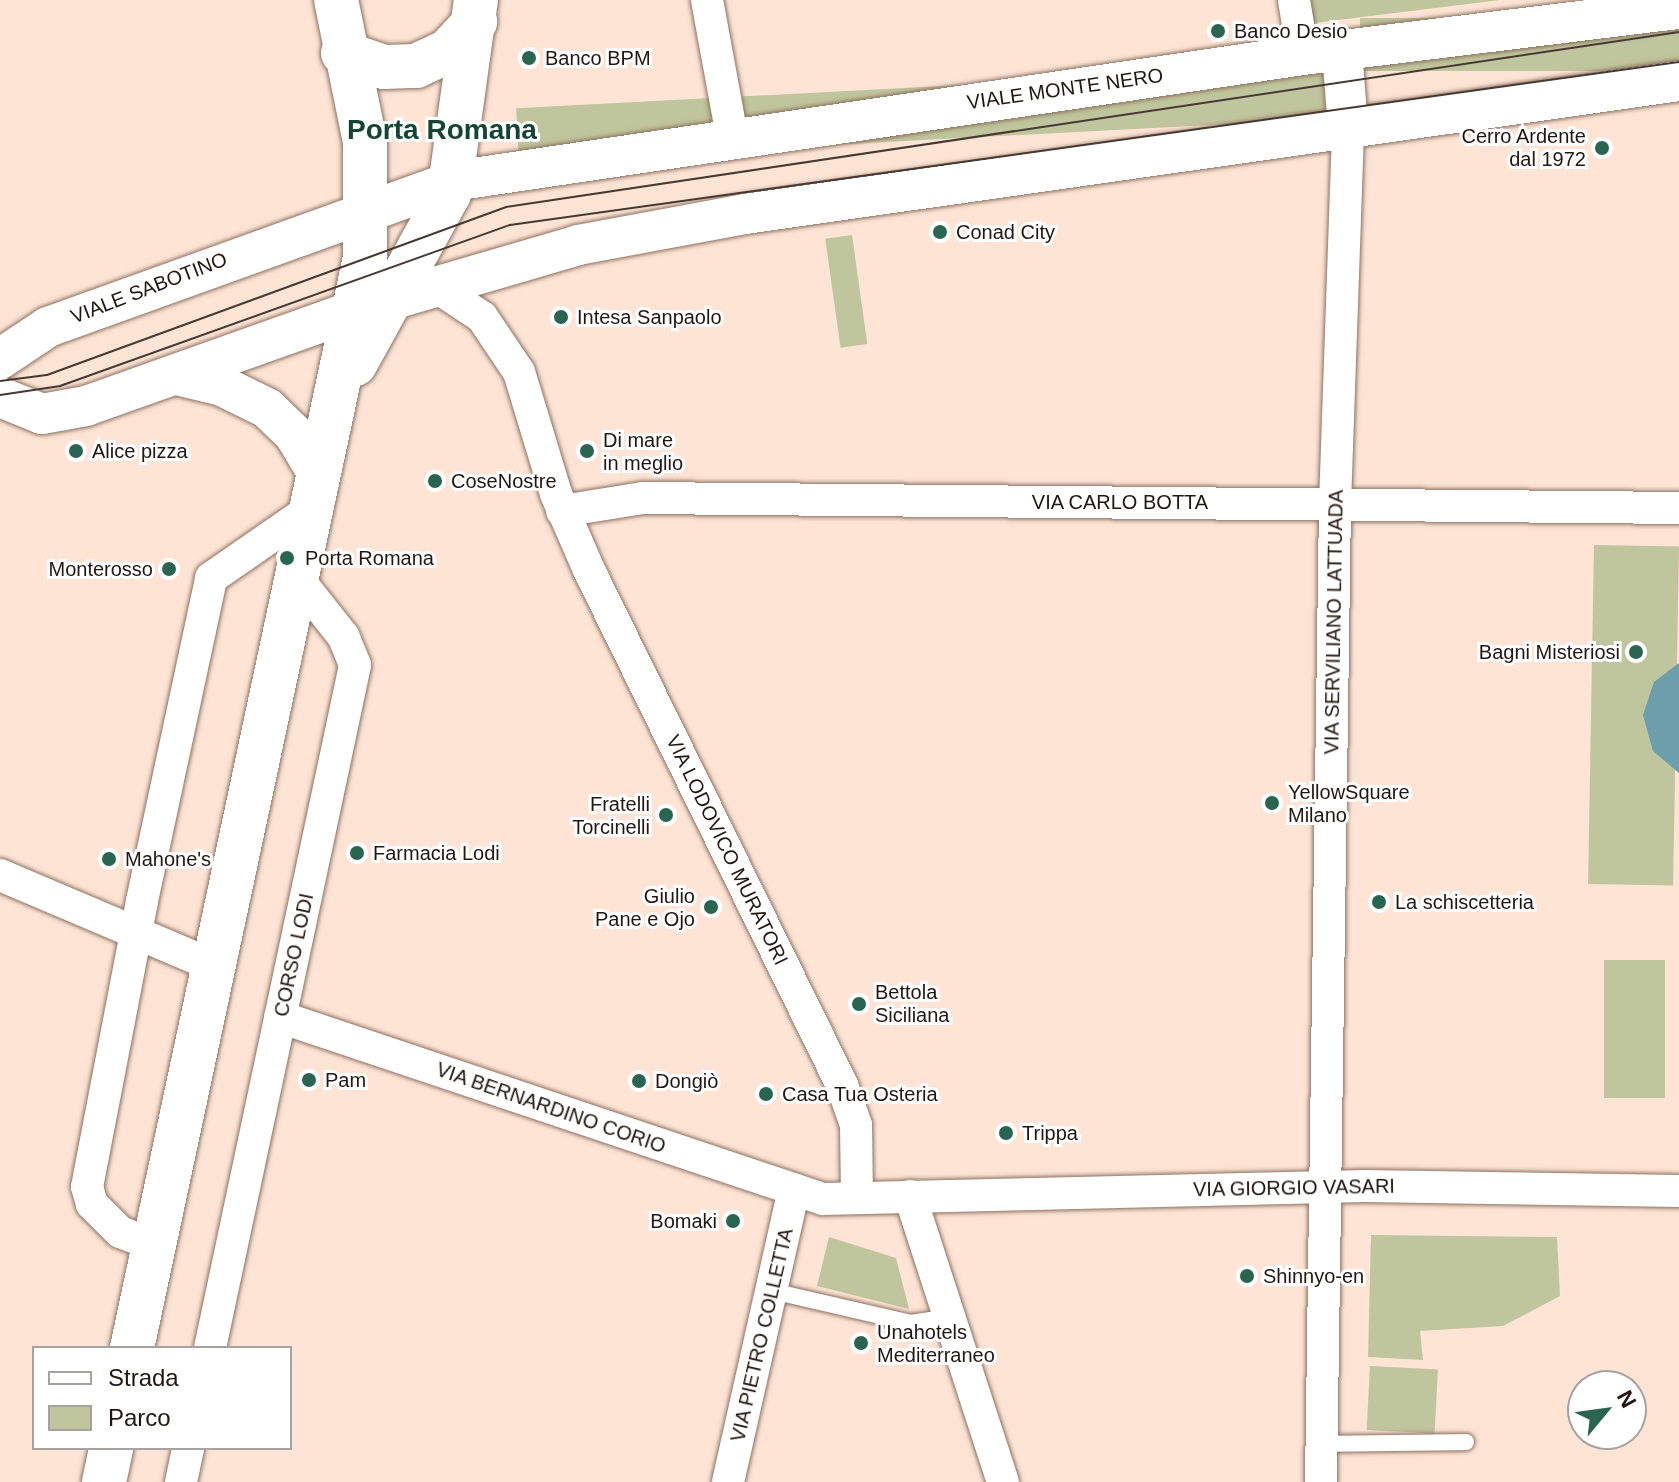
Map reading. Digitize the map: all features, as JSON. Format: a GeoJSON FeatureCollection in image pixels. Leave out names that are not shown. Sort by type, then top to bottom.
{"type":"FeatureCollection","features":[{"type":"Feature","properties":{"kind":"main road"},"geometry":{"type":"LineString","coordinates":[[336,0],[343,53],[365,142],[373,305]]}},
{"type":"Feature","properties":{"kind":"main road"},"geometry":{"type":"LineString","coordinates":[[343,53],[384,67],[416,66],[448,51],[475,11]]}},
{"type":"Feature","properties":{"kind":"main road"},"geometry":{"type":"LineString","coordinates":[[132,1346],[314,489],[373,305],[453,181],[475,11]]}},
{"type":"Feature","properties":{"kind":"main road"},"geometry":{"type":"LineString","coordinates":[[104,1482],[111,1450]]}},
{"type":"Feature","properties":{"kind":"street"},"geometry":{"type":"LineString","coordinates":[[707,0],[732,136]]}},
{"type":"Feature","properties":{"kind":"street"},"geometry":{"type":"LineString","coordinates":[[1294,0],[1303,55]]}},
{"type":"Feature","properties":{"kind":"street","name":"VIALE MONTE NERO"},"geometry":{"type":"LineString","coordinates":[[370,206],[453,181],[732,136],[1661,8]]}},
{"type":"Feature","properties":{"kind":"street","name":"VIA SERVILIANO LATTUADA"},"geometry":{"type":"LineString","coordinates":[[1321,1482],[1335,504],[1348,128],[1342,51]]}},
{"type":"Feature","properties":{"kind":"street"},"geometry":{"type":"LineString","coordinates":[[0,397],[55,413],[177,375],[373,305],[530,256],[745,214],[1679,81]]}},
{"type":"Feature","properties":{"kind":"street","name":"VIALE SABOTINO"},"geometry":{"type":"LineString","coordinates":[[0,359],[48,327],[370,206]]}},
{"type":"Feature","properties":{"kind":"street","name":"VIA LODOVICO MURATORI"},"geometry":{"type":"LineString","coordinates":[[435,286],[482,317],[512,357],[562,511],[842,1085],[856,1125],[857,1198]]}},
{"type":"Feature","properties":{"kind":"street"},"geometry":{"type":"LineString","coordinates":[[154,1245],[120,1232],[92,1204],[87,1187],[135,934],[211,578],[314,489],[294,434],[267,408],[177,375]]}},
{"type":"Feature","properties":{"kind":"street","name":"VIA CARLO BOTTA"},"geometry":{"type":"LineString","coordinates":[[562,511],[643,498],[1679,508]]}},
{"type":"Feature","properties":{"kind":"street","name":"CORSO LODI"},"geometry":{"type":"LineString","coordinates":[[210,1346],[355,665],[343,636],[297,578]]}},
{"type":"Feature","properties":{"kind":"street"},"geometry":{"type":"LineString","coordinates":[[0,875],[214,966]]}},
{"type":"Feature","properties":{"kind":"street","name":"VIA BERNARDINO CORIO"},"geometry":{"type":"LineString","coordinates":[[280,1017],[808,1194]]}},
{"type":"Feature","properties":{"kind":"street","name":"VIA GIORGIO VASARI"},"geometry":{"type":"LineString","coordinates":[[910,1196],[1325,1187],[1679,1191]]}},
{"type":"Feature","properties":{"kind":"street"},"geometry":{"type":"LineString","coordinates":[[808,1194],[857,1198],[910,1196],[1003,1482]]}},
{"type":"Feature","properties":{"kind":"street","name":"VIA PIETRO COLLETTA"},"geometry":{"type":"LineString","coordinates":[[728,1482],[772,1291],[808,1194]]}},
{"type":"Feature","properties":{"kind":"street"},"geometry":{"type":"LineString","coordinates":[[181,1482],[188,1450]]}},
{"type":"Feature","properties":{"kind":"lane"},"geometry":{"type":"LineString","coordinates":[[772,1291],[911,1323],[950,1317]]}},
{"type":"Feature","properties":{"kind":"lane"},"geometry":{"type":"LineString","coordinates":[[1322,1444],[1466,1442]]}},
{"type":"Feature","properties":{"kind":"green space"},"geometry":{"type":"Polygon","coordinates":[[[1310,0],[1500,0],[1314,23],[1310,0]]]}},
{"type":"Feature","properties":{"kind":"green space"},"geometry":{"type":"Polygon","coordinates":[[[1360,18],[1679,18],[1679,71],[1360,71],[1360,18]]]}},
{"type":"Feature","properties":{"kind":"green space"},"geometry":{"type":"Polygon","coordinates":[[[1323,66],[1326,119],[519,161],[516,108],[1323,66]]]}},
{"type":"Feature","properties":{"kind":"green space"},"geometry":{"type":"Polygon","coordinates":[[[852,235],[867,344],[841,348],[825,239],[852,235]]]}},
{"type":"Feature","properties":{"kind":"green space","name":"Bagni Misteriosi"},"geometry":{"type":"Polygon","coordinates":[[[1594,545],[1679,546],[1673,885],[1588,884],[1594,545]]]}},
{"type":"Feature","properties":{"kind":"green space"},"geometry":{"type":"Polygon","coordinates":[[[1604,960],[1665,960],[1665,1098],[1604,1098],[1604,960]]]}},
{"type":"Feature","properties":{"kind":"green space"},"geometry":{"type":"Polygon","coordinates":[[[1371,1235],[1557,1237],[1560,1296],[1503,1326],[1420,1331],[1423,1360],[1368,1357],[1371,1235]]]}},
{"type":"Feature","properties":{"kind":"green space"},"geometry":{"type":"Polygon","coordinates":[[[829,1237],[896,1258],[909,1309],[817,1286],[829,1237]]]}},
{"type":"Feature","properties":{"kind":"green space"},"geometry":{"type":"Polygon","coordinates":[[[1370,1366],[1438,1370],[1435,1433],[1367,1430],[1370,1366]]]}},
{"type":"Feature","properties":{"kind":"water"},"geometry":{"type":"Polygon","coordinates":[[[1679,663],[1679,773],[1653,751],[1643,715],[1654,682],[1679,663]]]}},
{"type":"Feature","properties":{"kind":"tram line"},"geometry":{"type":"LineString","coordinates":[[0,381],[47,375],[506,207],[1679,32]]}},
{"type":"Feature","properties":{"kind":"tram line"},"geometry":{"type":"LineString","coordinates":[[0,395],[60,386],[510,225],[1679,62]]}},
{"type":"Feature","properties":{"kind":"place","name":"Banco Desio"},"geometry":{"type":"Point","coordinates":[1218,31]}},
{"type":"Feature","properties":{"kind":"place","name":"Banco BPM"},"geometry":{"type":"Point","coordinates":[529,58]}},
{"type":"Feature","properties":{"kind":"place","name":"Cerro Ardente dal 1972"},"geometry":{"type":"Point","coordinates":[1602,148]}},
{"type":"Feature","properties":{"kind":"place","name":"Conad City"},"geometry":{"type":"Point","coordinates":[940,232]}},
{"type":"Feature","properties":{"kind":"place","name":"Intesa Sanpaolo"},"geometry":{"type":"Point","coordinates":[561,317]}},
{"type":"Feature","properties":{"kind":"place","name":"Alice pizza"},"geometry":{"type":"Point","coordinates":[76,451]}},
{"type":"Feature","properties":{"kind":"place","name":"Di mare in meglio"},"geometry":{"type":"Point","coordinates":[587,451]}},
{"type":"Feature","properties":{"kind":"place","name":"CoseNostre"},"geometry":{"type":"Point","coordinates":[435,481]}},
{"type":"Feature","properties":{"kind":"place","name":"Porta Romana"},"geometry":{"type":"Point","coordinates":[287,558]}},
{"type":"Feature","properties":{"kind":"place","name":"Monterosso"},"geometry":{"type":"Point","coordinates":[169,569]}},
{"type":"Feature","properties":{"kind":"place","name":"Bagni Misteriosi"},"geometry":{"type":"Point","coordinates":[1636,652]}},
{"type":"Feature","properties":{"kind":"place","name":"YellowSquare Milano"},"geometry":{"type":"Point","coordinates":[1272,803]}},
{"type":"Feature","properties":{"kind":"place","name":"Fratelli Torcinelli"},"geometry":{"type":"Point","coordinates":[666,815]}},
{"type":"Feature","properties":{"kind":"place","name":"Farmacia Lodi"},"geometry":{"type":"Point","coordinates":[357,853]}},
{"type":"Feature","properties":{"kind":"place","name":"Mahone's"},"geometry":{"type":"Point","coordinates":[109,859]}},
{"type":"Feature","properties":{"kind":"place","name":"La schiscetteria"},"geometry":{"type":"Point","coordinates":[1379,902]}},
{"type":"Feature","properties":{"kind":"place","name":"Giulio Pane e Ojo"},"geometry":{"type":"Point","coordinates":[711,907]}},
{"type":"Feature","properties":{"kind":"place","name":"Bettola Siciliana"},"geometry":{"type":"Point","coordinates":[859,1004]}},
{"type":"Feature","properties":{"kind":"place","name":"Pam"},"geometry":{"type":"Point","coordinates":[309,1080]}},
{"type":"Feature","properties":{"kind":"place","name":"Dongiò"},"geometry":{"type":"Point","coordinates":[639,1081]}},
{"type":"Feature","properties":{"kind":"place","name":"Casa Tua Osteria"},"geometry":{"type":"Point","coordinates":[766,1094]}},
{"type":"Feature","properties":{"kind":"place","name":"Trippa"},"geometry":{"type":"Point","coordinates":[1006,1133]}},
{"type":"Feature","properties":{"kind":"place","name":"Bomaki"},"geometry":{"type":"Point","coordinates":[733,1221]}},
{"type":"Feature","properties":{"kind":"place","name":"Shinnyo-en"},"geometry":{"type":"Point","coordinates":[1247,1276]}},
{"type":"Feature","properties":{"kind":"place","name":"Unahotels Mediterraneo"},"geometry":{"type":"Point","coordinates":[861,1343]}},
{"type":"Feature","properties":{"kind":"district","name":"Porta Romana"},"geometry":{"type":"Point","coordinates":[442,130]}}]}
